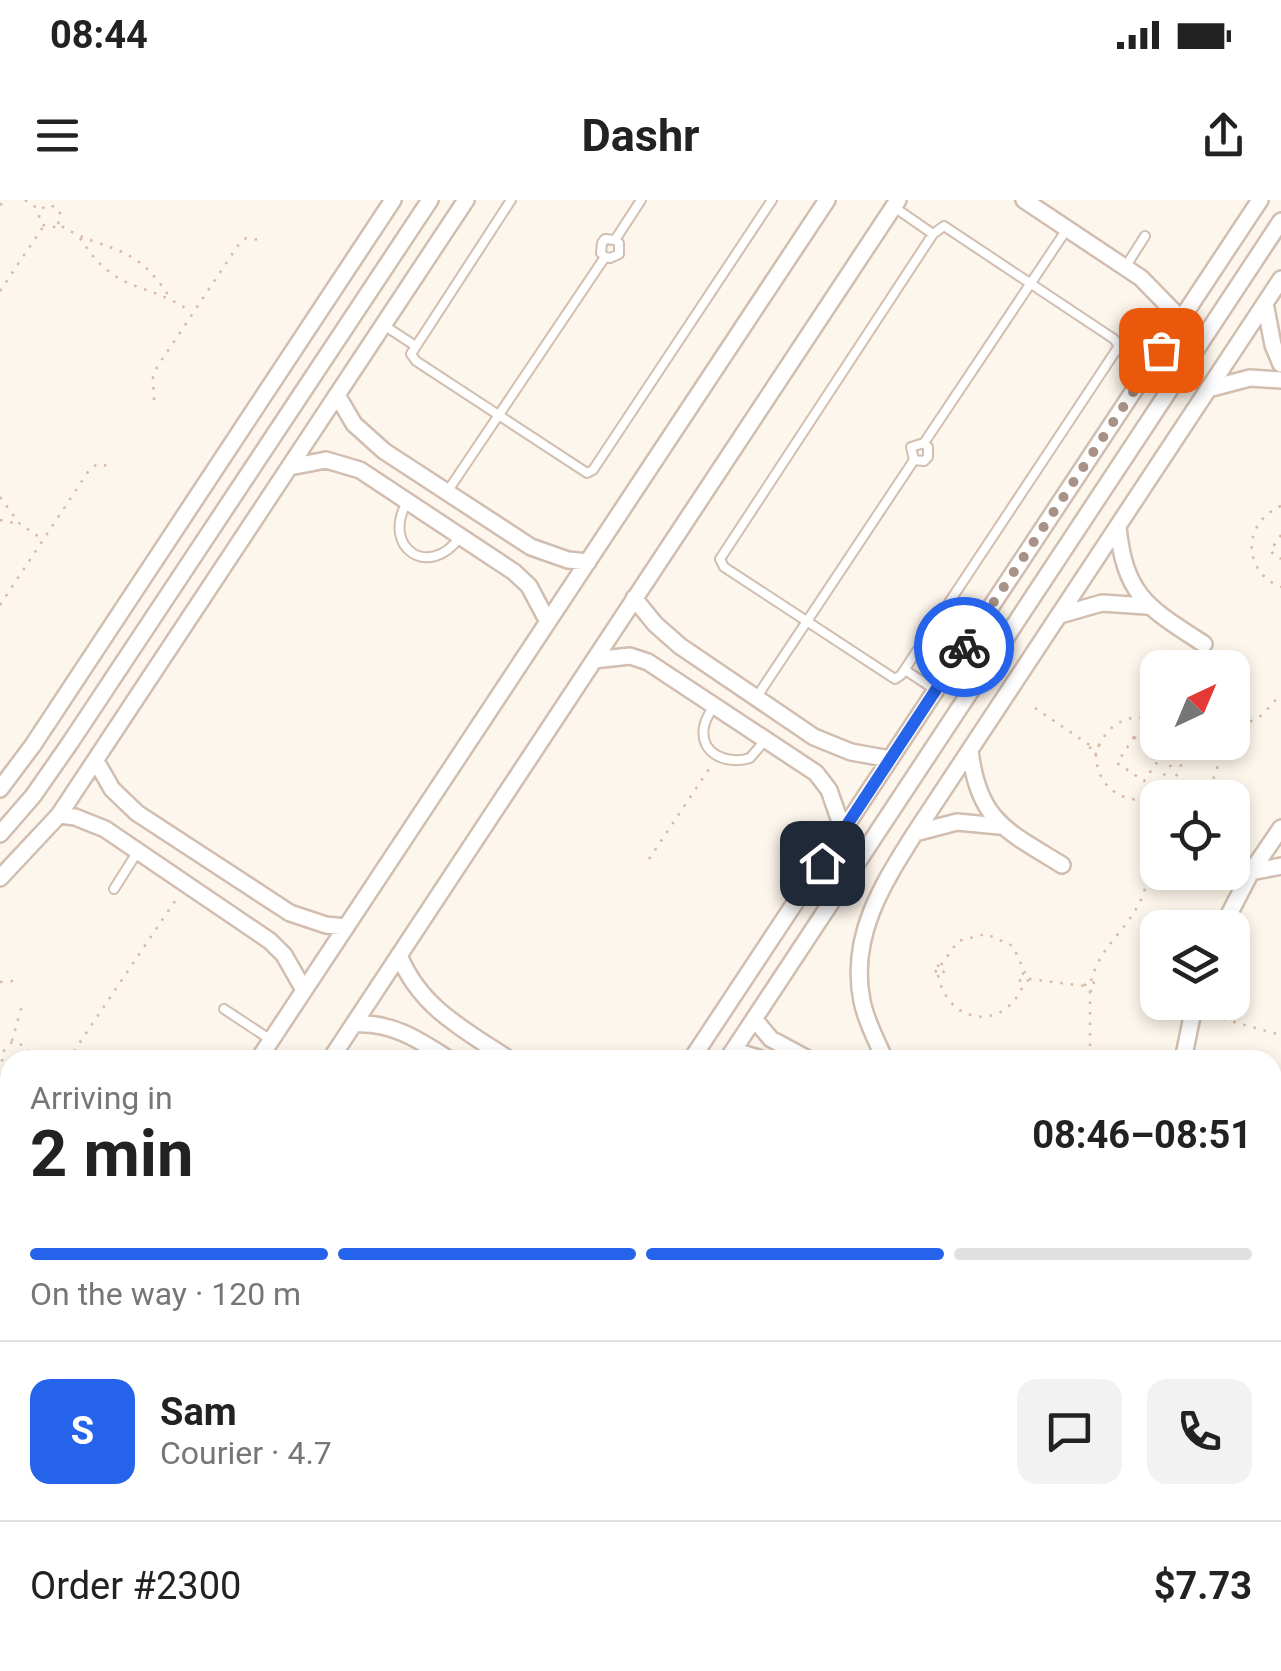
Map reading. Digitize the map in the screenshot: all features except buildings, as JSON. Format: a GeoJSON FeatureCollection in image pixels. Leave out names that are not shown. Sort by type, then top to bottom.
{"type":"FeatureCollection","features":[{"type":"Feature","properties":{"kind":"street"},"geometry":{"type":"LineString","coordinates":[[0,789],[53,715],[393,200]]}},
{"type":"Feature","properties":{"kind":"street"},"geometry":{"type":"LineString","coordinates":[[0,834],[70,743],[430,200]]}},
{"type":"Feature","properties":{"kind":"street"},"geometry":{"type":"LineString","coordinates":[[0,878],[59,815],[466,200]]}},
{"type":"Feature","properties":{"kind":"street"},"geometry":{"type":"LineString","coordinates":[[265,1050],[826,200]]}},
{"type":"Feature","properties":{"kind":"street"},"geometry":{"type":"LineString","coordinates":[[1024,200],[1156,290],[1181,320]]}},
{"type":"Feature","properties":{"kind":"street"},"geometry":{"type":"LineString","coordinates":[[698,1050],[1260,200]]}},
{"type":"Feature","properties":{"kind":"street"},"geometry":{"type":"LineString","coordinates":[[337,1050],[896,204]]}},
{"type":"Feature","properties":{"kind":"street"},"geometry":{"type":"LineString","coordinates":[[734,1050],[1281,221]]}},
{"type":"Feature","properties":{"kind":"street"},"geometry":{"type":"LineString","coordinates":[[880,1050],[862,1003],[858,970],[862,937],[872,906],[970,750],[1281,279]]}},
{"type":"Feature","properties":{"kind":"street"},"geometry":{"type":"LineString","coordinates":[[1266,303],[1270,334],[1281,364]]}},
{"type":"Feature","properties":{"kind":"street"},"geometry":{"type":"LineString","coordinates":[[1208,389],[1250,378],[1281,380]]}},
{"type":"Feature","properties":{"kind":"street"},"geometry":{"type":"LineString","coordinates":[[337,395],[365,436],[447,493],[531,547],[568,560],[588,562]]}},
{"type":"Feature","properties":{"kind":"street"},"geometry":{"type":"LineString","coordinates":[[290,467],[308,462],[344,463],[360,470],[514,572],[529,586],[548,622]]}},
{"type":"Feature","properties":{"kind":"street"},"geometry":{"type":"LineString","coordinates":[[1118,526],[1126,568],[1146,606],[1204,644]]}},
{"type":"Feature","properties":{"kind":"street"},"geometry":{"type":"LineString","coordinates":[[634,598],[667,636],[817,738],[851,752],[890,759]]}},
{"type":"Feature","properties":{"kind":"street"},"geometry":{"type":"LineString","coordinates":[[1060,614],[1102,603],[1146,606]]}},
{"type":"Feature","properties":{"kind":"street"},"geometry":{"type":"LineString","coordinates":[[959,655],[963,669],[976,674],[984,671]]}},
{"type":"Feature","properties":{"kind":"street"},"geometry":{"type":"LineString","coordinates":[[594,660],[630,656],[648,662],[766,738],[816,773],[829,790],[843,830]]}},
{"type":"Feature","properties":{"kind":"street"},"geometry":{"type":"LineString","coordinates":[[922,711],[936,709],[947,726]]}},
{"type":"Feature","properties":{"kind":"street"},"geometry":{"type":"LineString","coordinates":[[970,750],[978,791],[1000,826],[1062,865]]}},
{"type":"Feature","properties":{"kind":"street"},"geometry":{"type":"LineString","coordinates":[[96,761],[112,789],[137,813],[290,912],[326,925],[346,927]]}},
{"type":"Feature","properties":{"kind":"street"},"geometry":{"type":"LineString","coordinates":[[59,815],[90,822],[270,941],[284,955],[304,990]]}},
{"type":"Feature","properties":{"kind":"street"},"geometry":{"type":"LineString","coordinates":[[916,833],[957,822],[1000,826]]}},
{"type":"Feature","properties":{"kind":"street"},"geometry":{"type":"LineString","coordinates":[[1231,910],[1281,828]]}},
{"type":"Feature","properties":{"kind":"street"},"geometry":{"type":"LineString","coordinates":[[1251,872],[1281,866]]}},
{"type":"Feature","properties":{"kind":"street"},"geometry":{"type":"LineString","coordinates":[[399,955],[414,986],[436,1012],[495,1050]]}},
{"type":"Feature","properties":{"kind":"street"},"geometry":{"type":"LineString","coordinates":[[754,1019],[771,1038],[792,1050]]}},
{"type":"Feature","properties":{"kind":"street"},"geometry":{"type":"LineString","coordinates":[[1185,1050],[1191,1020]]}},
{"type":"Feature","properties":{"kind":"street"},"geometry":{"type":"LineString","coordinates":[[354,1024],[370,1023],[404,1031],[434,1050]]}},
{"type":"Feature","properties":{"kind":"lane"},"geometry":{"type":"LineString","coordinates":[[511,200],[411,354],[584,472],[590,472],[772,200]]}},
{"type":"Feature","properties":{"kind":"lane"},"geometry":{"type":"LineString","coordinates":[[615,240],[619,243],[619,254],[605,256],[600,248],[602,243],[615,240],[641,200]]}},
{"type":"Feature","properties":{"kind":"lane"},"geometry":{"type":"LineString","coordinates":[[896,204],[933,234]]}},
{"type":"Feature","properties":{"kind":"lane"},"geometry":{"type":"LineString","coordinates":[[940,227],[949,228],[1119,346],[905,670],[899,678],[892,678],[724,566],[720,554],[933,234],[940,227]]}},
{"type":"Feature","properties":{"kind":"lane"},"geometry":{"type":"LineString","coordinates":[[924,443],[1067,229]]}},
{"type":"Feature","properties":{"kind":"lane"},"geometry":{"type":"LineString","coordinates":[[1124,268],[1145,236]]}},
{"type":"Feature","properties":{"kind":"lane"},"geometry":{"type":"LineString","coordinates":[[447,493],[605,256]]}},
{"type":"Feature","properties":{"kind":"lane"},"geometry":{"type":"LineString","coordinates":[[384,325],[414,345]]}},
{"type":"Feature","properties":{"kind":"lane"},"geometry":{"type":"LineString","coordinates":[[756,698],[914,460],[911,447],[924,443],[928,457],[924,461],[914,460]]}},
{"type":"Feature","properties":{"kind":"lane"},"geometry":{"type":"LineString","coordinates":[[407,502],[398,525],[399,538],[417,556],[443,555],[460,536]]}},
{"type":"Feature","properties":{"kind":"lane"},"geometry":{"type":"LineString","coordinates":[[905,670],[936,690]]}},
{"type":"Feature","properties":{"kind":"lane"},"geometry":{"type":"LineString","coordinates":[[715,704],[704,728],[709,749],[717,756],[740,762],[750,758],[766,738]]}},
{"type":"Feature","properties":{"kind":"lane"},"geometry":{"type":"LineString","coordinates":[[114,889],[138,851]]}},
{"type":"Feature","properties":{"kind":"lane"},"geometry":{"type":"LineString","coordinates":[[224,1009],[272,1040]]}},
{"type":"Feature","properties":{"kind":"path"},"geometry":{"type":"LineString","coordinates":[[0,205],[7,200]]}},
{"type":"Feature","properties":{"kind":"path"},"geometry":{"type":"LineString","coordinates":[[25,200],[40,210]]}},
{"type":"Feature","properties":{"kind":"path"},"geometry":{"type":"LineString","coordinates":[[56,206],[60,200]]}},
{"type":"Feature","properties":{"kind":"path"},"geometry":{"type":"LineString","coordinates":[[47,205],[56,206],[61,214],[58,224],[44,225],[39,218],[40,210],[47,205]]}},
{"type":"Feature","properties":{"kind":"path"},"geometry":{"type":"LineString","coordinates":[[58,224],[79,237],[98,240],[132,256],[160,282],[170,298]]}},
{"type":"Feature","properties":{"kind":"path"},"geometry":{"type":"LineString","coordinates":[[0,291],[44,225]]}},
{"type":"Feature","properties":{"kind":"path"},"geometry":{"type":"LineString","coordinates":[[79,237],[89,253],[117,279],[170,298],[193,313]]}},
{"type":"Feature","properties":{"kind":"path"},"geometry":{"type":"LineString","coordinates":[[154,400],[153,377],[157,366],[240,244],[246,238],[261,240]]}},
{"type":"Feature","properties":{"kind":"path"},"geometry":{"type":"LineString","coordinates":[[0,605],[88,472],[97,464],[109,466]]}},
{"type":"Feature","properties":{"kind":"path"},"geometry":{"type":"LineString","coordinates":[[0,496],[20,524],[43,540]]}},
{"type":"Feature","properties":{"kind":"path"},"geometry":{"type":"LineString","coordinates":[[1281,506],[1261,518],[1250,548],[1257,568],[1281,586]]}},
{"type":"Feature","properties":{"kind":"path"},"geometry":{"type":"LineString","coordinates":[[0,520],[20,524]]}},
{"type":"Feature","properties":{"kind":"path"},"geometry":{"type":"LineString","coordinates":[[1281,536],[1270,551],[1281,558]]}},
{"type":"Feature","properties":{"kind":"path"},"geometry":{"type":"LineString","coordinates":[[1250,722],[1262,716],[1281,694]]}},
{"type":"Feature","properties":{"kind":"path"},"geometry":{"type":"LineString","coordinates":[[1036,708],[1091,746],[1099,746]]}},
{"type":"Feature","properties":{"kind":"path"},"geometry":{"type":"LineString","coordinates":[[1140,717],[1123,720],[1108,730],[1096,754],[1098,771],[1107,786],[1120,796],[1140,800]]}},
{"type":"Feature","properties":{"kind":"path"},"geometry":{"type":"LineString","coordinates":[[1134,737],[1162,755],[1156,764],[1144,782],[1117,763],[1134,737]]}},
{"type":"Feature","properties":{"kind":"path"},"geometry":{"type":"LineString","coordinates":[[1091,746],[1096,754]]}},
{"type":"Feature","properties":{"kind":"path"},"geometry":{"type":"LineString","coordinates":[[649,859],[717,756]]}},
{"type":"Feature","properties":{"kind":"path"},"geometry":{"type":"LineString","coordinates":[[1160,780],[1174,760]]}},
{"type":"Feature","properties":{"kind":"path"},"geometry":{"type":"LineString","coordinates":[[1156,764],[1166,770]]}},
{"type":"Feature","properties":{"kind":"path"},"geometry":{"type":"LineString","coordinates":[[75,1050],[187,884]]}},
{"type":"Feature","properties":{"kind":"path"},"geometry":{"type":"LineString","coordinates":[[1085,986],[1091,981],[1099,957],[1126,924],[1144,890]]}},
{"type":"Feature","properties":{"kind":"path"},"geometry":{"type":"LineString","coordinates":[[986,934],[1013,946],[1025,973],[1027,981],[1020,994],[1005,1010],[995,1015],[972,1016],[952,1005],[938,975],[944,970],[940,965],[958,941],[986,934]]}},
{"type":"Feature","properties":{"kind":"path"},"geometry":{"type":"LineString","coordinates":[[1025,973],[1019,978],[1085,986],[1090,991],[1090,1050]]}},
{"type":"Feature","properties":{"kind":"path"},"geometry":{"type":"LineString","coordinates":[[0,982],[13,981]]}},
{"type":"Feature","properties":{"kind":"path"},"geometry":{"type":"LineString","coordinates":[[1090,991],[1095,987],[1091,981]]}},
{"type":"Feature","properties":{"kind":"path"},"geometry":{"type":"LineString","coordinates":[[4,1050],[12,1042],[24,1002]]}},
{"type":"Feature","properties":{"kind":"path"},"geometry":{"type":"LineString","coordinates":[[1227,1020],[1281,1035]]}},
{"type":"Feature","properties":{"kind":"path"},"geometry":{"type":"LineString","coordinates":[[12,1042],[26,1046],[27,1050]]}},
{"type":"Feature","properties":{"kind":"way so far"},"geometry":{"type":"LineString","coordinates":[[964,647],[1161,350]]}},
{"type":"Feature","properties":{"kind":"route"},"geometry":{"type":"LineString","coordinates":[[822,863],[964,647]]}}]}
